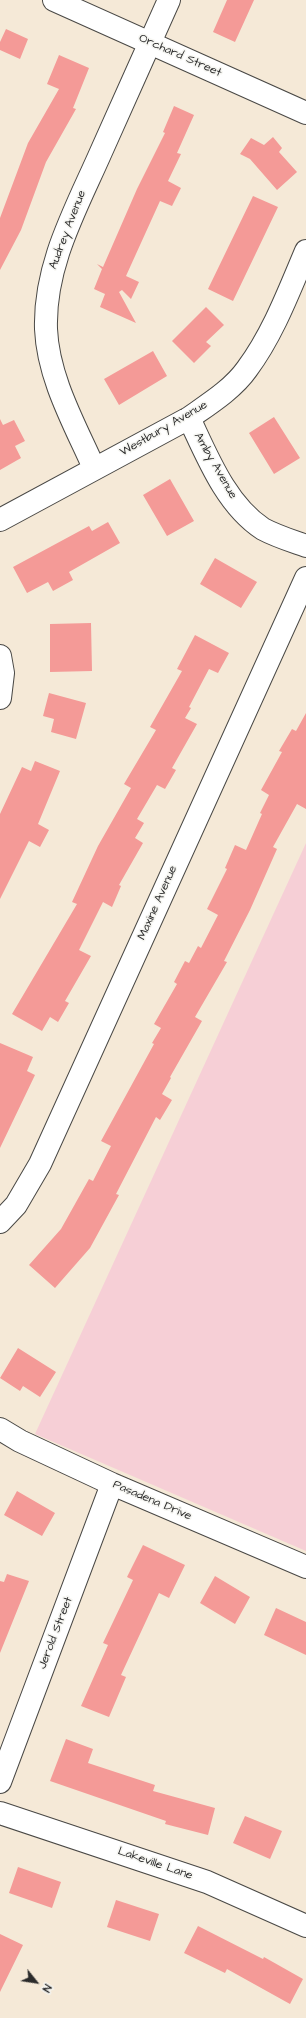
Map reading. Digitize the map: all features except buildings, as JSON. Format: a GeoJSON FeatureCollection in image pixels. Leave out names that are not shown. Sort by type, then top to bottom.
{"type":"FeatureCollection","features":[{"type":"Feature","properties":{"kind":"street","name":"Orchard Street"},"geometry":{"type":"LineString","coordinates":[[54,0],[306,113]]}},
{"type":"Feature","properties":{"kind":"street","name":"Audrey Avenue"},"geometry":{"type":"LineString","coordinates":[[94,468],[58,386],[49,352],[46,329],[50,277],[65,231],[169,0]]}},
{"type":"Feature","properties":{"kind":"street","name":"Westbury Avenue"},"geometry":{"type":"LineString","coordinates":[[0,520],[189,418],[216,399],[247,370],[272,327],[306,251]]}},
{"type":"Feature","properties":{"kind":"street","name":"Amby Avenue"},"geometry":{"type":"LineString","coordinates":[[189,418],[223,484],[241,510],[264,529],[306,546]]}},
{"type":"Feature","properties":{"kind":"street","name":"Maxine Avenue"},"geometry":{"type":"LineString","coordinates":[[0,1222],[16,1205],[40,1164],[306,578]]}},
{"type":"Feature","properties":{"kind":"street"},"geometry":{"type":"LineString","coordinates":[[0,656],[3,673],[0,698]]}},
{"type":"Feature","properties":{"kind":"street","name":"Pasadena Drive"},"geometry":{"type":"LineString","coordinates":[[0,1430],[20,1441],[112,1484],[306,1567]]}},
{"type":"Feature","properties":{"kind":"street","name":"Jerold Street"},"geometry":{"type":"LineString","coordinates":[[0,1782],[112,1484]]}},
{"type":"Feature","properties":{"kind":"street","name":"Lakeville Lane"},"geometry":{"type":"LineString","coordinates":[[0,1812],[207,1882],[306,1926]]}},
{"type":"Feature","properties":{"kind":"shaded area"},"geometry":{"type":"Polygon","coordinates":[[[306,843],[306,1551],[35,1434],[306,843]]]}}]}
